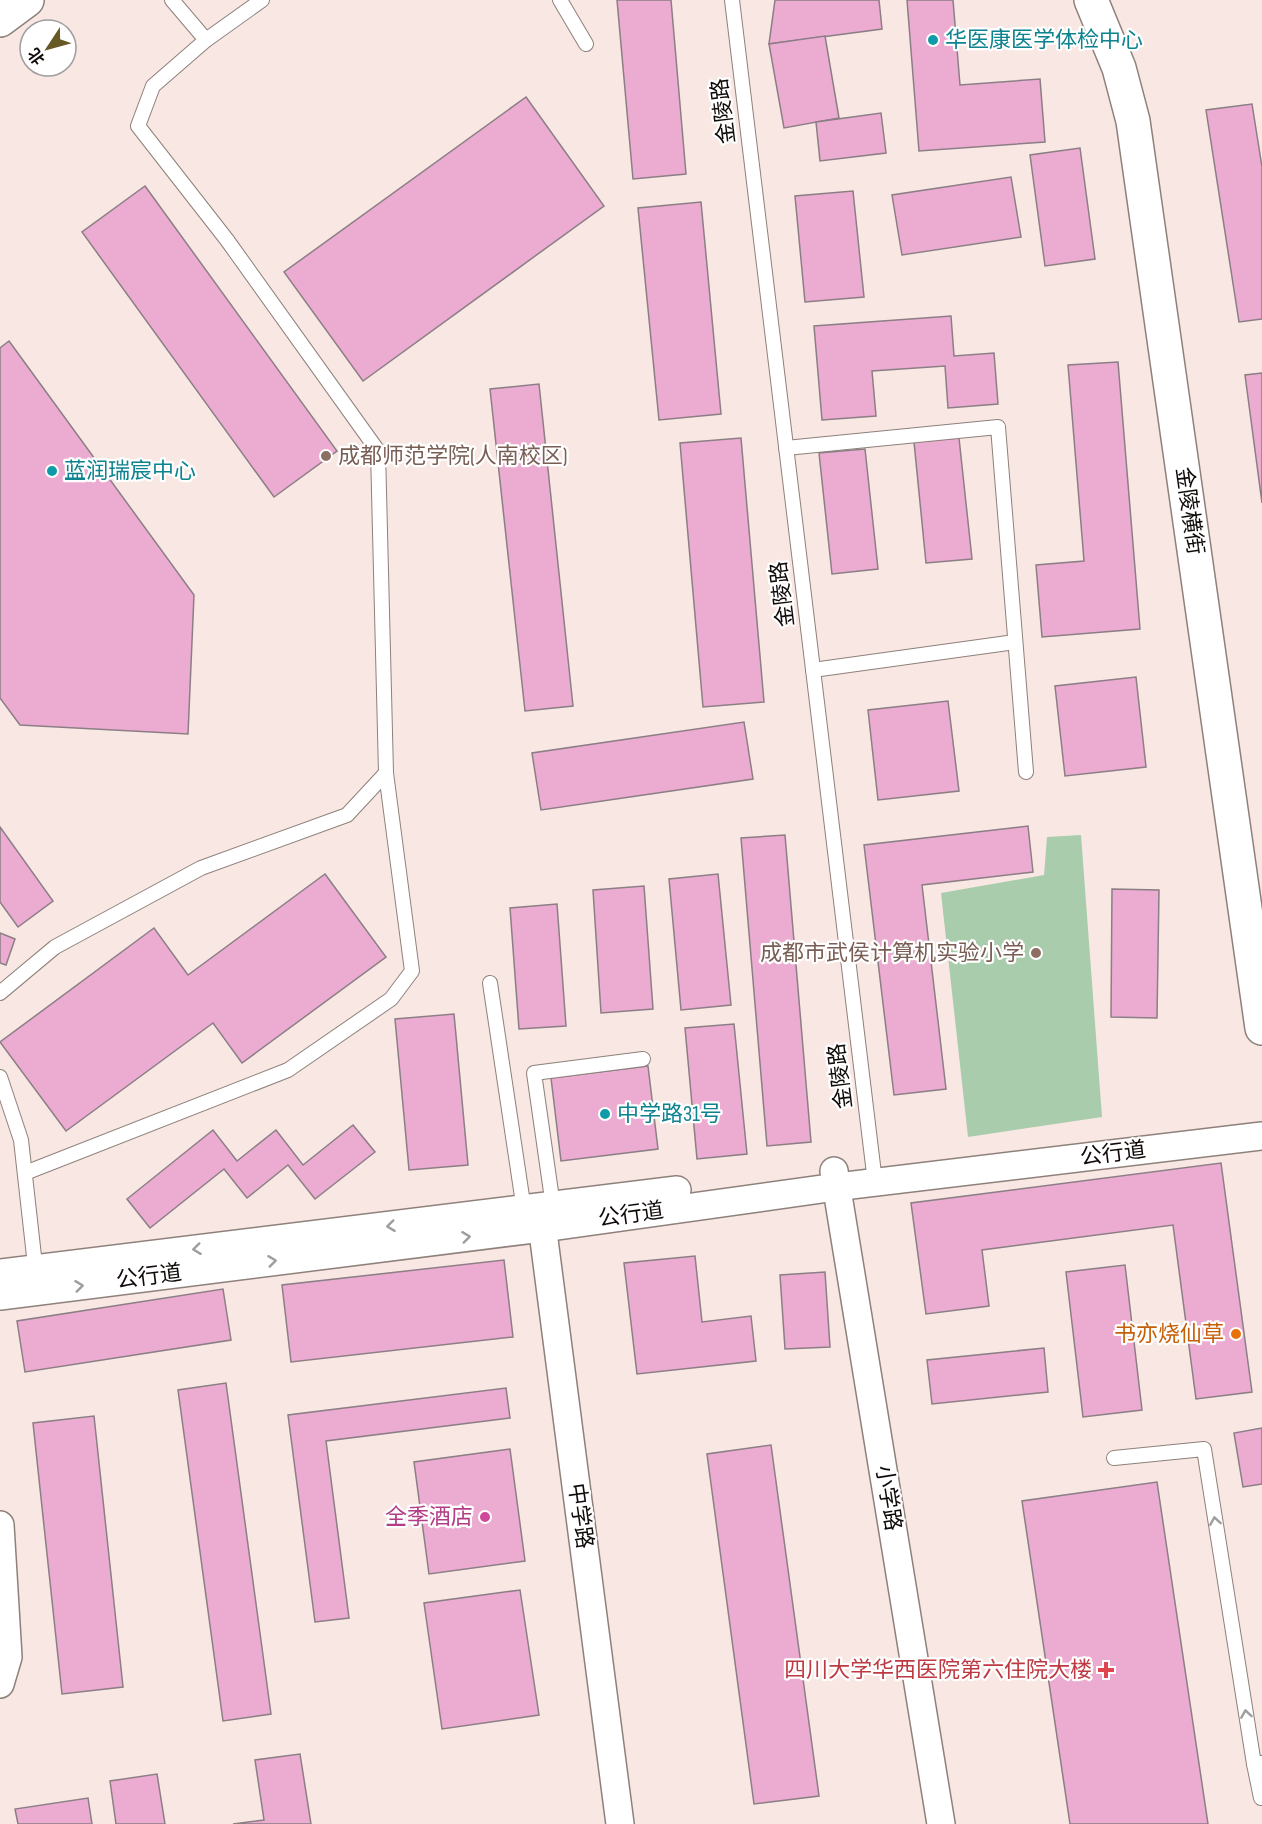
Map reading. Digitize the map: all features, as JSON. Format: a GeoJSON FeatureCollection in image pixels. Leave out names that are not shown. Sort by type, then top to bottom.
{"type":"FeatureCollection","features":[{"type":"Feature","properties":{"kind":"street"},"geometry":{"type":"LineString","coordinates":[[0,20],[27,0]]}},
{"type":"Feature","properties":{"kind":"street","name":"金陵横街"},"geometry":{"type":"LineString","coordinates":[[1091,0],[1119,68],[1133,121],[1262,1028]]}},
{"type":"Feature","properties":{"kind":"street","name":"公行道"},"geometry":{"type":"LineString","coordinates":[[0,1296],[36,1280],[539,1213],[874,1174],[1262,1120]]}},
{"type":"Feature","properties":{"kind":"street","name":"公行道"},"geometry":{"type":"LineString","coordinates":[[874,1174],[1262,1136]]}},
{"type":"Feature","properties":{"kind":"street","name":"小学路"},"geometry":{"type":"LineString","coordinates":[[835,1179],[941,1824]]}},
{"type":"Feature","properties":{"kind":"street","name":"中学路"},"geometry":{"type":"LineString","coordinates":[[539,1213],[620,1824]]}},
{"type":"Feature","properties":{"kind":"street","name":"公行道"},"geometry":{"type":"LineString","coordinates":[[0,1273],[36,1280]]}},
{"type":"Feature","properties":{"kind":"street"},"geometry":{"type":"LineString","coordinates":[[0,1525],[8,1657],[0,1684]]}},
{"type":"Feature","properties":{"kind":"lane"},"geometry":{"type":"LineString","coordinates":[[172,0],[206,40]]}},
{"type":"Feature","properties":{"kind":"lane"},"geometry":{"type":"LineString","coordinates":[[25,1173],[288,1070],[391,999],[412,970],[386,773],[378,451],[227,240],[138,126],[153,86],[206,40],[262,0]]}},
{"type":"Feature","properties":{"kind":"lane"},"geometry":{"type":"LineString","coordinates":[[560,0],[586,44]]}},
{"type":"Feature","properties":{"kind":"lane","name":"金陵路"},"geometry":{"type":"LineString","coordinates":[[732,0],[874,1174]]}},
{"type":"Feature","properties":{"kind":"lane"},"geometry":{"type":"LineString","coordinates":[[786,448],[998,427],[1026,772]]}},
{"type":"Feature","properties":{"kind":"lane"},"geometry":{"type":"LineString","coordinates":[[813,670],[1015,642]]}},
{"type":"Feature","properties":{"kind":"lane"},"geometry":{"type":"LineString","coordinates":[[0,993],[55,947],[201,868],[347,815],[386,773]]}},
{"type":"Feature","properties":{"kind":"lane"},"geometry":{"type":"LineString","coordinates":[[490,983],[539,1213]]}},
{"type":"Feature","properties":{"kind":"lane"},"geometry":{"type":"LineString","coordinates":[[539,1213],[534,1073],[643,1059]]}},
{"type":"Feature","properties":{"kind":"lane"},"geometry":{"type":"LineString","coordinates":[[0,1077],[21,1140],[36,1280]]}},
{"type":"Feature","properties":{"kind":"lane"},"geometry":{"type":"LineString","coordinates":[[1114,1458],[1204,1449],[1258,1763],[1262,1802]]}},
{"type":"Feature","properties":{"kind":"green space"},"geometry":{"type":"Polygon","coordinates":[[[1081,835],[1102,1117],[968,1137],[941,893],[1044,875],[1047,837],[1081,835]]]}},
{"type":"Feature","properties":{"kind":"building"},"geometry":{"type":"Polygon","coordinates":[[[617,0],[671,0],[686,174],[633,179],[617,0]]]}},
{"type":"Feature","properties":{"kind":"building"},"geometry":{"type":"Polygon","coordinates":[[[775,0],[879,0],[882,29],[769,44],[775,0]]]}},
{"type":"Feature","properties":{"kind":"building","name":"华医康医学体检中心"},"geometry":{"type":"Polygon","coordinates":[[[907,0],[953,0],[960,85],[1040,79],[1045,142],[919,151],[907,0]]]}},
{"type":"Feature","properties":{"kind":"building"},"geometry":{"type":"Polygon","coordinates":[[[825,36],[839,118],[784,128],[769,44],[825,36]]]}},
{"type":"Feature","properties":{"kind":"building"},"geometry":{"type":"Polygon","coordinates":[[[526,97],[604,206],[363,381],[284,272],[526,97]]]}},
{"type":"Feature","properties":{"kind":"building"},"geometry":{"type":"Polygon","coordinates":[[[1252,104],[1262,167],[1262,319],[1239,322],[1206,110],[1252,104]]]}},
{"type":"Feature","properties":{"kind":"building"},"geometry":{"type":"Polygon","coordinates":[[[881,113],[886,153],[820,161],[816,122],[881,113]]]}},
{"type":"Feature","properties":{"kind":"building"},"geometry":{"type":"Polygon","coordinates":[[[1080,148],[1095,259],[1045,266],[1030,155],[1080,148]]]}},
{"type":"Feature","properties":{"kind":"building"},"geometry":{"type":"Polygon","coordinates":[[[1011,177],[1021,237],[902,255],[892,195],[1011,177]]]}},
{"type":"Feature","properties":{"kind":"building"},"geometry":{"type":"Polygon","coordinates":[[[145,186],[337,451],[274,497],[82,232],[145,186]]]}},
{"type":"Feature","properties":{"kind":"building"},"geometry":{"type":"Polygon","coordinates":[[[853,191],[864,297],[805,302],[795,196],[853,191]]]}},
{"type":"Feature","properties":{"kind":"building"},"geometry":{"type":"Polygon","coordinates":[[[701,202],[721,414],[659,420],[638,208],[701,202]]]}},
{"type":"Feature","properties":{"kind":"building"},"geometry":{"type":"Polygon","coordinates":[[[951,316],[954,356],[994,353],[998,404],[948,408],[945,366],[872,371],[876,416],[822,420],[814,326],[951,316]]]}},
{"type":"Feature","properties":{"kind":"building","name":"蓝润瑞宸中心"},"geometry":{"type":"Polygon","coordinates":[[[9,341],[194,595],[188,734],[20,725],[0,698],[0,348],[9,341]]]}},
{"type":"Feature","properties":{"kind":"building"},"geometry":{"type":"Polygon","coordinates":[[[1118,362],[1140,629],[1042,637],[1036,565],[1084,561],[1068,365],[1118,362]]]}},
{"type":"Feature","properties":{"kind":"building"},"geometry":{"type":"Polygon","coordinates":[[[1262,373],[1262,503],[1245,375],[1262,373]]]}},
{"type":"Feature","properties":{"kind":"building"},"geometry":{"type":"Polygon","coordinates":[[[539,384],[573,706],[525,711],[490,389],[539,384]]]}},
{"type":"Feature","properties":{"kind":"building"},"geometry":{"type":"Polygon","coordinates":[[[741,438],[764,702],[703,707],[680,443],[741,438]]]}},
{"type":"Feature","properties":{"kind":"building"},"geometry":{"type":"Polygon","coordinates":[[[959,438],[972,559],[926,563],[914,442],[959,438]]]}},
{"type":"Feature","properties":{"kind":"building"},"geometry":{"type":"Polygon","coordinates":[[[865,449],[878,569],[832,574],[819,453],[865,449]]]}},
{"type":"Feature","properties":{"kind":"building"},"geometry":{"type":"Polygon","coordinates":[[[1136,677],[1146,767],[1065,776],[1055,686],[1136,677]]]}},
{"type":"Feature","properties":{"kind":"building"},"geometry":{"type":"Polygon","coordinates":[[[948,701],[959,791],[878,800],[868,710],[948,701]]]}},
{"type":"Feature","properties":{"kind":"building"},"geometry":{"type":"Polygon","coordinates":[[[744,722],[753,779],[541,810],[532,753],[744,722]]]}},
{"type":"Feature","properties":{"kind":"building"},"geometry":{"type":"Polygon","coordinates":[[[1028,826],[1033,872],[922,885],[946,1089],[894,1095],[864,845],[1028,826]]]}},
{"type":"Feature","properties":{"kind":"building"},"geometry":{"type":"Polygon","coordinates":[[[0,827],[53,901],[18,927],[0,902],[0,827]]]}},
{"type":"Feature","properties":{"kind":"building"},"geometry":{"type":"Polygon","coordinates":[[[785,835],[811,1142],[767,1146],[741,838],[785,835]]]}},
{"type":"Feature","properties":{"kind":"building"},"geometry":{"type":"Polygon","coordinates":[[[325,874],[386,957],[242,1063],[213,1023],[66,1131],[0,1042],[154,928],[188,975],[325,874]]]}},
{"type":"Feature","properties":{"kind":"building"},"geometry":{"type":"Polygon","coordinates":[[[718,874],[731,1005],[681,1010],[669,879],[718,874]]]}},
{"type":"Feature","properties":{"kind":"building"},"geometry":{"type":"Polygon","coordinates":[[[644,886],[653,1009],[601,1013],[593,890],[644,886]]]}},
{"type":"Feature","properties":{"kind":"building"},"geometry":{"type":"Polygon","coordinates":[[[1112,889],[1159,890],[1157,1018],[1111,1017],[1112,889]]]}},
{"type":"Feature","properties":{"kind":"building"},"geometry":{"type":"Polygon","coordinates":[[[557,904],[566,1026],[519,1029],[510,908],[557,904]]]}},
{"type":"Feature","properties":{"kind":"building"},"geometry":{"type":"Polygon","coordinates":[[[0,933],[15,939],[6,965],[0,963],[0,933]]]}},
{"type":"Feature","properties":{"kind":"building"},"geometry":{"type":"Polygon","coordinates":[[[454,1014],[468,1165],[409,1170],[395,1019],[454,1014]]]}},
{"type":"Feature","properties":{"kind":"building"},"geometry":{"type":"Polygon","coordinates":[[[734,1024],[747,1154],[697,1159],[685,1028],[734,1024]]]}},
{"type":"Feature","properties":{"kind":"building","name":"中学路31号"},"geometry":{"type":"Polygon","coordinates":[[[648,1066],[658,1149],[561,1161],[551,1078],[648,1066]]]}},
{"type":"Feature","properties":{"kind":"building"},"geometry":{"type":"Polygon","coordinates":[[[353,1125],[375,1152],[315,1199],[288,1165],[247,1198],[224,1169],[150,1228],[127,1199],[213,1130],[237,1161],[276,1130],[303,1165],[353,1125]]]}},
{"type":"Feature","properties":{"kind":"building"},"geometry":{"type":"Polygon","coordinates":[[[1221,1163],[1252,1392],[1196,1399],[1173,1225],[982,1250],[989,1306],[926,1314],[911,1203],[1221,1163]]]}},
{"type":"Feature","properties":{"kind":"building"},"geometry":{"type":"Polygon","coordinates":[[[695,1256],[702,1322],[751,1316],[756,1361],[637,1374],[624,1263],[695,1256]]]}},
{"type":"Feature","properties":{"kind":"building"},"geometry":{"type":"Polygon","coordinates":[[[504,1260],[513,1337],[291,1362],[282,1285],[504,1260]]]}},
{"type":"Feature","properties":{"kind":"building"},"geometry":{"type":"Polygon","coordinates":[[[1125,1265],[1142,1410],[1083,1417],[1066,1272],[1125,1265]]]}},
{"type":"Feature","properties":{"kind":"building"},"geometry":{"type":"Polygon","coordinates":[[[825,1272],[830,1347],[785,1349],[780,1275],[825,1272]]]}},
{"type":"Feature","properties":{"kind":"building"},"geometry":{"type":"Polygon","coordinates":[[[223,1289],[231,1340],[25,1372],[17,1321],[223,1289]]]}},
{"type":"Feature","properties":{"kind":"building"},"geometry":{"type":"Polygon","coordinates":[[[1044,1348],[1048,1392],[932,1404],[927,1360],[1044,1348]]]}},
{"type":"Feature","properties":{"kind":"building"},"geometry":{"type":"Polygon","coordinates":[[[226,1383],[271,1714],[223,1721],[178,1390],[226,1383]]]}},
{"type":"Feature","properties":{"kind":"building"},"geometry":{"type":"Polygon","coordinates":[[[506,1388],[510,1418],[326,1441],[349,1618],[315,1622],[288,1415],[506,1388]]]}},
{"type":"Feature","properties":{"kind":"building"},"geometry":{"type":"Polygon","coordinates":[[[94,1416],[123,1687],[62,1694],[33,1423],[94,1416]]]}},
{"type":"Feature","properties":{"kind":"building"},"geometry":{"type":"Polygon","coordinates":[[[1262,1428],[1262,1484],[1243,1487],[1234,1433],[1262,1428]]]}},
{"type":"Feature","properties":{"kind":"building"},"geometry":{"type":"Polygon","coordinates":[[[771,1445],[819,1796],[754,1804],[707,1454],[771,1445]]]}},
{"type":"Feature","properties":{"kind":"building"},"geometry":{"type":"Polygon","coordinates":[[[510,1449],[525,1561],[429,1574],[414,1462],[510,1449]]]}},
{"type":"Feature","properties":{"kind":"building"},"geometry":{"type":"Polygon","coordinates":[[[1157,1482],[1208,1824],[1070,1824],[1022,1501],[1157,1482]]]}},
{"type":"Feature","properties":{"kind":"building"},"geometry":{"type":"Polygon","coordinates":[[[520,1590],[539,1715],[442,1729],[424,1603],[520,1590]]]}},
{"type":"Feature","properties":{"kind":"building"},"geometry":{"type":"Polygon","coordinates":[[[300,1754],[311,1824],[233,1824],[264,1820],[255,1760],[300,1754]]]}},
{"type":"Feature","properties":{"kind":"building"},"geometry":{"type":"Polygon","coordinates":[[[157,1774],[165,1824],[116,1824],[110,1781],[157,1774]]]}},
{"type":"Feature","properties":{"kind":"building"},"geometry":{"type":"Polygon","coordinates":[[[88,1798],[92,1824],[18,1824],[15,1809],[88,1798]]]}},
{"type":"Feature","properties":{"kind":"place","name":"华医康医学体检中心"},"geometry":{"type":"Point","coordinates":[933,40]}},
{"type":"Feature","properties":{"kind":"place","name":"成都师范学院(人南校区)"},"geometry":{"type":"Point","coordinates":[326,456]}},
{"type":"Feature","properties":{"kind":"place","name":"蓝润瑞宸中心"},"geometry":{"type":"Point","coordinates":[52,471]}},
{"type":"Feature","properties":{"kind":"place","name":"成都市武侯计算机实验小学"},"geometry":{"type":"Point","coordinates":[1036,953]}},
{"type":"Feature","properties":{"kind":"place","name":"中学路31号"},"geometry":{"type":"Point","coordinates":[605,1114]}},
{"type":"Feature","properties":{"kind":"place","name":"书亦烧仙草"},"geometry":{"type":"Point","coordinates":[1236,1334]}},
{"type":"Feature","properties":{"kind":"place","name":"全季酒店"},"geometry":{"type":"Point","coordinates":[485,1517]}},
{"type":"Feature","properties":{"kind":"place","name":"四川大学华西医院第六住院大楼"},"geometry":{"type":"Point","coordinates":[1106,1670]}}]}
